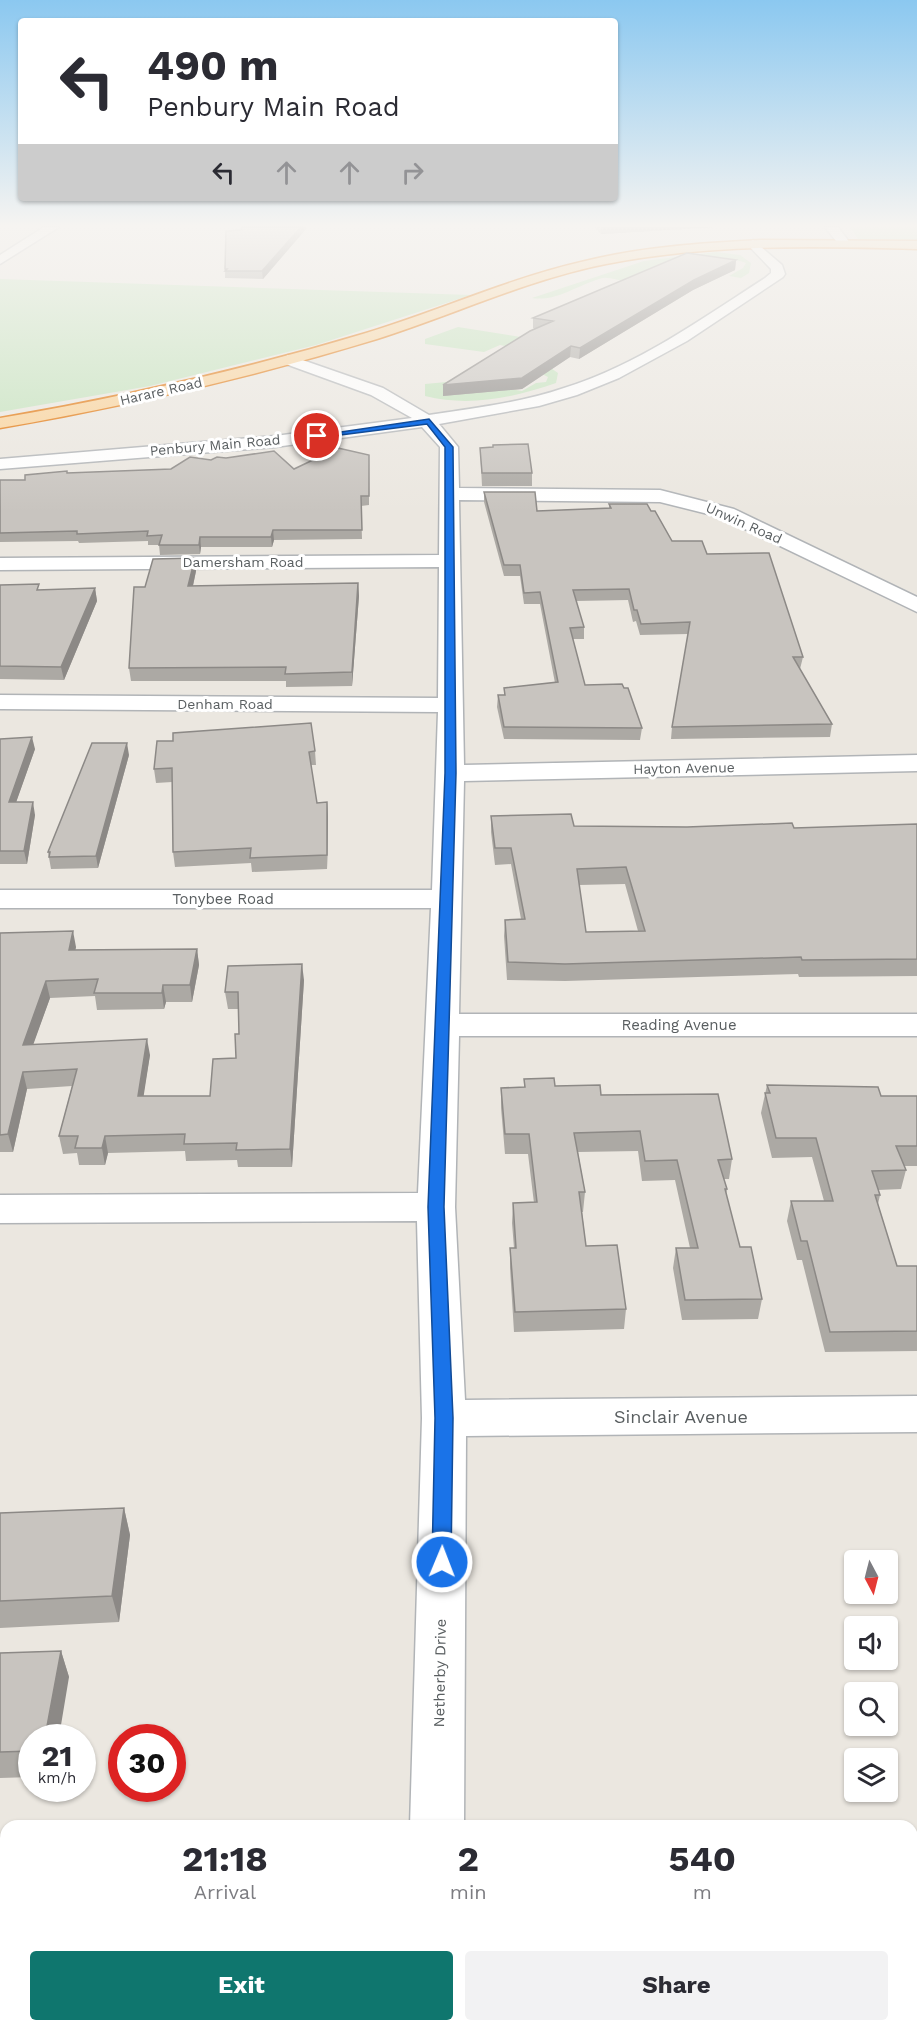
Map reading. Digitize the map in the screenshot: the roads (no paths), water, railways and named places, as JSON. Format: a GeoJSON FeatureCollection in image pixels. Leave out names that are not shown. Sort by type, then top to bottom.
{"type":"FeatureCollection","features":[{"type":"Feature","properties":{"kind":"highway","name":"Harare Road"},"geometry":{"type":"LineString","coordinates":[[0,423],[128,399],[288,360],[418,322]]}},
{"type":"Feature","properties":{"kind":"street","name":"Penbury Main Road"},"geometry":{"type":"LineString","coordinates":[[0,465],[340,434],[429,421],[554,397],[633,367],[684,339],[709,322]]}},
{"type":"Feature","properties":{"kind":"street","name":"Netherby Drive"},"geometry":{"type":"LineString","coordinates":[[288,360],[385,396],[429,421],[449,447],[451,773],[436,1207],[444,1418],[437,1820]]}},
{"type":"Feature","properties":{"kind":"street","name":"Unwin Road"},"geometry":{"type":"LineString","coordinates":[[449,494],[660,496],[679,499],[728,513],[917,605]]}},
{"type":"Feature","properties":{"kind":"street","name":"Damersham Road"},"geometry":{"type":"LineString","coordinates":[[0,564],[450,561]]}},
{"type":"Feature","properties":{"kind":"street","name":"Denham Road"},"geometry":{"type":"LineString","coordinates":[[0,702],[449,705]]}},
{"type":"Feature","properties":{"kind":"street","name":"Hayton Avenue"},"geometry":{"type":"LineString","coordinates":[[451,773],[917,763]]}},
{"type":"Feature","properties":{"kind":"street","name":"Tonybee Road"},"geometry":{"type":"LineString","coordinates":[[0,899],[446,899]]}},
{"type":"Feature","properties":{"kind":"street","name":"Reading Avenue"},"geometry":{"type":"LineString","coordinates":[[442,1026],[917,1025]]}},
{"type":"Feature","properties":{"kind":"street"},"geometry":{"type":"LineString","coordinates":[[0,1209],[436,1207]]}},
{"type":"Feature","properties":{"kind":"street","name":"Sinclair Avenue"},"geometry":{"type":"LineString","coordinates":[[444,1418],[917,1414]]}}]}
